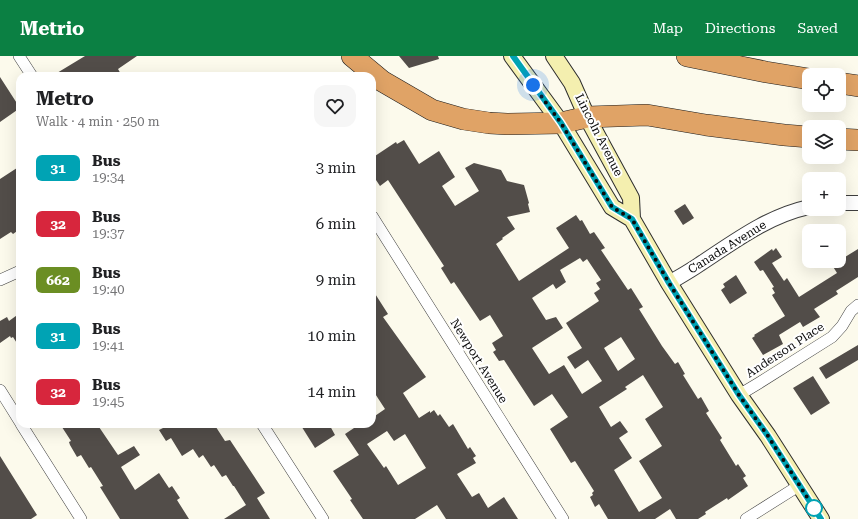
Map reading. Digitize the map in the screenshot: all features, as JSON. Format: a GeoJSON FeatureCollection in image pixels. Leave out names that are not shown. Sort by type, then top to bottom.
{"type":"FeatureCollection","features":[{"type":"Feature","properties":{"kind":"highway"},"geometry":{"type":"LineString","coordinates":[[352,56],[371,72]]}},
{"type":"Feature","properties":{"kind":"highway"},"geometry":{"type":"LineString","coordinates":[[687,56],[802,78]]}},
{"type":"Feature","properties":{"kind":"highway"},"geometry":{"type":"LineString","coordinates":[[376,76],[432,110],[489,123],[561,123],[587,117],[647,115],[706,125],[802,136]]}},
{"type":"Feature","properties":{"kind":"highway"},"geometry":{"type":"LineString","coordinates":[[846,84],[858,86]]}},
{"type":"Feature","properties":{"kind":"highway"},"geometry":{"type":"LineString","coordinates":[[846,139],[858,140]]}},
{"type":"Feature","properties":{"kind":"main road","name":"Lincoln Avenue"},"geometry":{"type":"LineString","coordinates":[[512,56],[561,123],[612,207],[632,219]]}},
{"type":"Feature","properties":{"kind":"main road","name":"Lincoln Avenue"},"geometry":{"type":"LineString","coordinates":[[554,56],[572,83],[587,117],[631,198],[632,219],[669,283],[739,395],[768,436],[821,519]]}},
{"type":"Feature","properties":{"kind":"street"},"geometry":{"type":"LineString","coordinates":[[19,56],[29,72]]}},
{"type":"Feature","properties":{"kind":"street"},"geometry":{"type":"LineString","coordinates":[[846,203],[858,203]]}},
{"type":"Feature","properties":{"kind":"street","name":"Canada Avenue"},"geometry":{"type":"LineString","coordinates":[[669,283],[746,234],[771,220],[802,209]]}},
{"type":"Feature","properties":{"kind":"street","name":"Newport Avenue"},"geometry":{"type":"LineString","coordinates":[[376,222],[563,519]]}},
{"type":"Feature","properties":{"kind":"street"},"geometry":{"type":"LineString","coordinates":[[0,280],[16,273]]}},
{"type":"Feature","properties":{"kind":"street","name":"Anderson Place"},"geometry":{"type":"LineString","coordinates":[[739,395],[832,337],[858,305]]}},
{"type":"Feature","properties":{"kind":"street"},"geometry":{"type":"LineString","coordinates":[[0,390],[16,415]]}},
{"type":"Feature","properties":{"kind":"street"},"geometry":{"type":"LineString","coordinates":[[24,428],[81,519]]}},
{"type":"Feature","properties":{"kind":"street"},"geometry":{"type":"LineString","coordinates":[[265,428],[323,519]]}},
{"type":"Feature","properties":{"kind":"street"},"geometry":{"type":"LineString","coordinates":[[746,519],[800,485]]}},
{"type":"Feature","properties":{"kind":"building"},"geometry":{"type":"Polygon","coordinates":[[[85,56],[137,56],[118,69],[120,72],[59,72],[85,56]]]}},
{"type":"Feature","properties":{"kind":"building"},"geometry":{"type":"Polygon","coordinates":[[[399,56],[438,56],[439,59],[409,68],[399,56]]]}},
{"type":"Feature","properties":{"kind":"building"},"geometry":{"type":"Polygon","coordinates":[[[0,77],[16,102],[16,111],[0,122],[0,77]]]}},
{"type":"Feature","properties":{"kind":"building"},"geometry":{"type":"Polygon","coordinates":[[[404,140],[419,164],[439,151],[455,177],[442,186],[455,206],[479,191],[465,168],[474,163],[501,170],[507,181],[524,185],[530,212],[507,217],[515,229],[496,244],[519,281],[569,248],[556,228],[576,215],[580,221],[582,220],[590,234],[594,232],[605,248],[601,250],[628,290],[631,288],[643,307],[639,309],[662,346],[675,364],[678,362],[685,374],[683,375],[698,399],[701,397],[709,411],[706,413],[722,438],[720,440],[736,466],[738,464],[746,476],[743,478],[748,486],[728,500],[727,498],[705,512],[706,514],[698,519],[676,519],[670,509],[655,519],[608,519],[599,504],[595,507],[590,497],[593,495],[592,493],[594,491],[575,461],[571,463],[550,429],[568,417],[552,394],[534,406],[504,360],[499,361],[493,352],[496,350],[492,343],[503,336],[490,315],[480,321],[454,282],[451,284],[441,268],[444,266],[388,180],[380,186],[376,180],[376,155],[396,142],[397,144],[404,140]],[[580,258],[560,270],[566,282],[556,289],[553,284],[532,298],[546,320],[556,317],[563,328],[532,348],[549,374],[564,365],[582,394],[602,381],[588,360],[575,369],[567,357],[582,348],[566,323],[599,301],[594,293],[600,289],[596,283],[601,280],[587,259],[583,262],[580,258]],[[621,337],[604,348],[618,371],[635,359],[621,337]],[[643,375],[625,387],[627,389],[599,407],[611,427],[620,421],[628,432],[619,438],[632,458],[614,470],[639,512],[662,498],[639,461],[662,446],[645,419],[663,407],[643,375]]]}},
{"type":"Feature","properties":{"kind":"building"},"geometry":{"type":"Polygon","coordinates":[[[16,169],[16,232],[13,234],[11,232],[0,239],[0,179],[16,169]]]}},
{"type":"Feature","properties":{"kind":"building"},"geometry":{"type":"Polygon","coordinates":[[[685,204],[694,218],[683,225],[674,211],[685,204]]]}},
{"type":"Feature","properties":{"kind":"building"},"geometry":{"type":"Polygon","coordinates":[[[776,248],[782,257],[772,263],[784,281],[787,278],[799,297],[837,273],[834,268],[846,268],[846,256],[858,249],[858,277],[836,291],[838,294],[814,309],[820,317],[803,327],[800,322],[779,335],[783,344],[763,355],[752,338],[755,336],[754,335],[785,316],[772,295],[775,293],[772,288],[774,287],[763,270],[760,271],[754,262],[772,249],[773,251],[776,248]]]}},
{"type":"Feature","properties":{"kind":"building"},"geometry":{"type":"Polygon","coordinates":[[[736,275],[747,293],[730,304],[721,290],[725,287],[723,284],[736,275]]]}},
{"type":"Feature","properties":{"kind":"building"},"geometry":{"type":"Polygon","coordinates":[[[376,295],[388,314],[383,317],[426,377],[403,393],[419,418],[434,410],[438,416],[440,414],[449,427],[453,424],[468,449],[470,447],[476,456],[473,458],[476,463],[457,474],[472,497],[479,493],[488,508],[504,497],[518,519],[446,519],[437,505],[415,519],[363,519],[350,500],[352,499],[333,471],[359,455],[345,434],[354,428],[376,428],[376,415],[385,409],[376,395],[376,295]],[[387,431],[367,444],[384,468],[386,466],[398,485],[426,468],[405,434],[394,441],[387,431]]]}},
{"type":"Feature","properties":{"kind":"building"},"geometry":{"type":"Polygon","coordinates":[[[16,316],[16,342],[13,337],[11,338],[10,336],[0,343],[0,321],[7,317],[9,321],[16,316]]]}},
{"type":"Feature","properties":{"kind":"building"},"geometry":{"type":"Polygon","coordinates":[[[858,345],[858,360],[826,379],[819,368],[858,345]]]}},
{"type":"Feature","properties":{"kind":"building"},"geometry":{"type":"Polygon","coordinates":[[[813,376],[830,403],[811,415],[793,388],[813,376]]]}},
{"type":"Feature","properties":{"kind":"building"},"geometry":{"type":"Polygon","coordinates":[[[63,428],[100,428],[118,455],[134,446],[140,455],[121,467],[135,490],[159,473],[169,488],[172,486],[180,498],[177,500],[189,519],[120,519],[100,487],[103,486],[91,467],[89,468],[81,455],[77,457],[70,445],[69,442],[71,441],[63,428]]]}},
{"type":"Feature","properties":{"kind":"building"},"geometry":{"type":"Polygon","coordinates":[[[163,428],[217,428],[225,441],[230,440],[265,493],[257,498],[270,519],[224,519],[246,505],[226,475],[222,477],[214,465],[211,467],[203,455],[199,458],[193,449],[182,456],[171,438],[166,441],[159,430],[163,428]]]}},
{"type":"Feature","properties":{"kind":"building"},"geometry":{"type":"Polygon","coordinates":[[[302,428],[331,428],[335,435],[315,448],[302,428]]]}},
{"type":"Feature","properties":{"kind":"building"},"geometry":{"type":"Polygon","coordinates":[[[0,456],[37,515],[31,519],[0,519],[0,456]]]}},
{"type":"Feature","properties":{"kind":"bus line","name":"31"},"geometry":{"type":"LineString","coordinates":[[513,56],[561,123],[612,207],[632,219],[669,283],[739,395],[768,436],[821,519]]}},
{"type":"Feature","properties":{"kind":"route"},"geometry":{"type":"LineString","coordinates":[[533,85],[561,123],[612,207],[632,219],[669,283],[739,395],[768,436],[814,508]]}}]}
